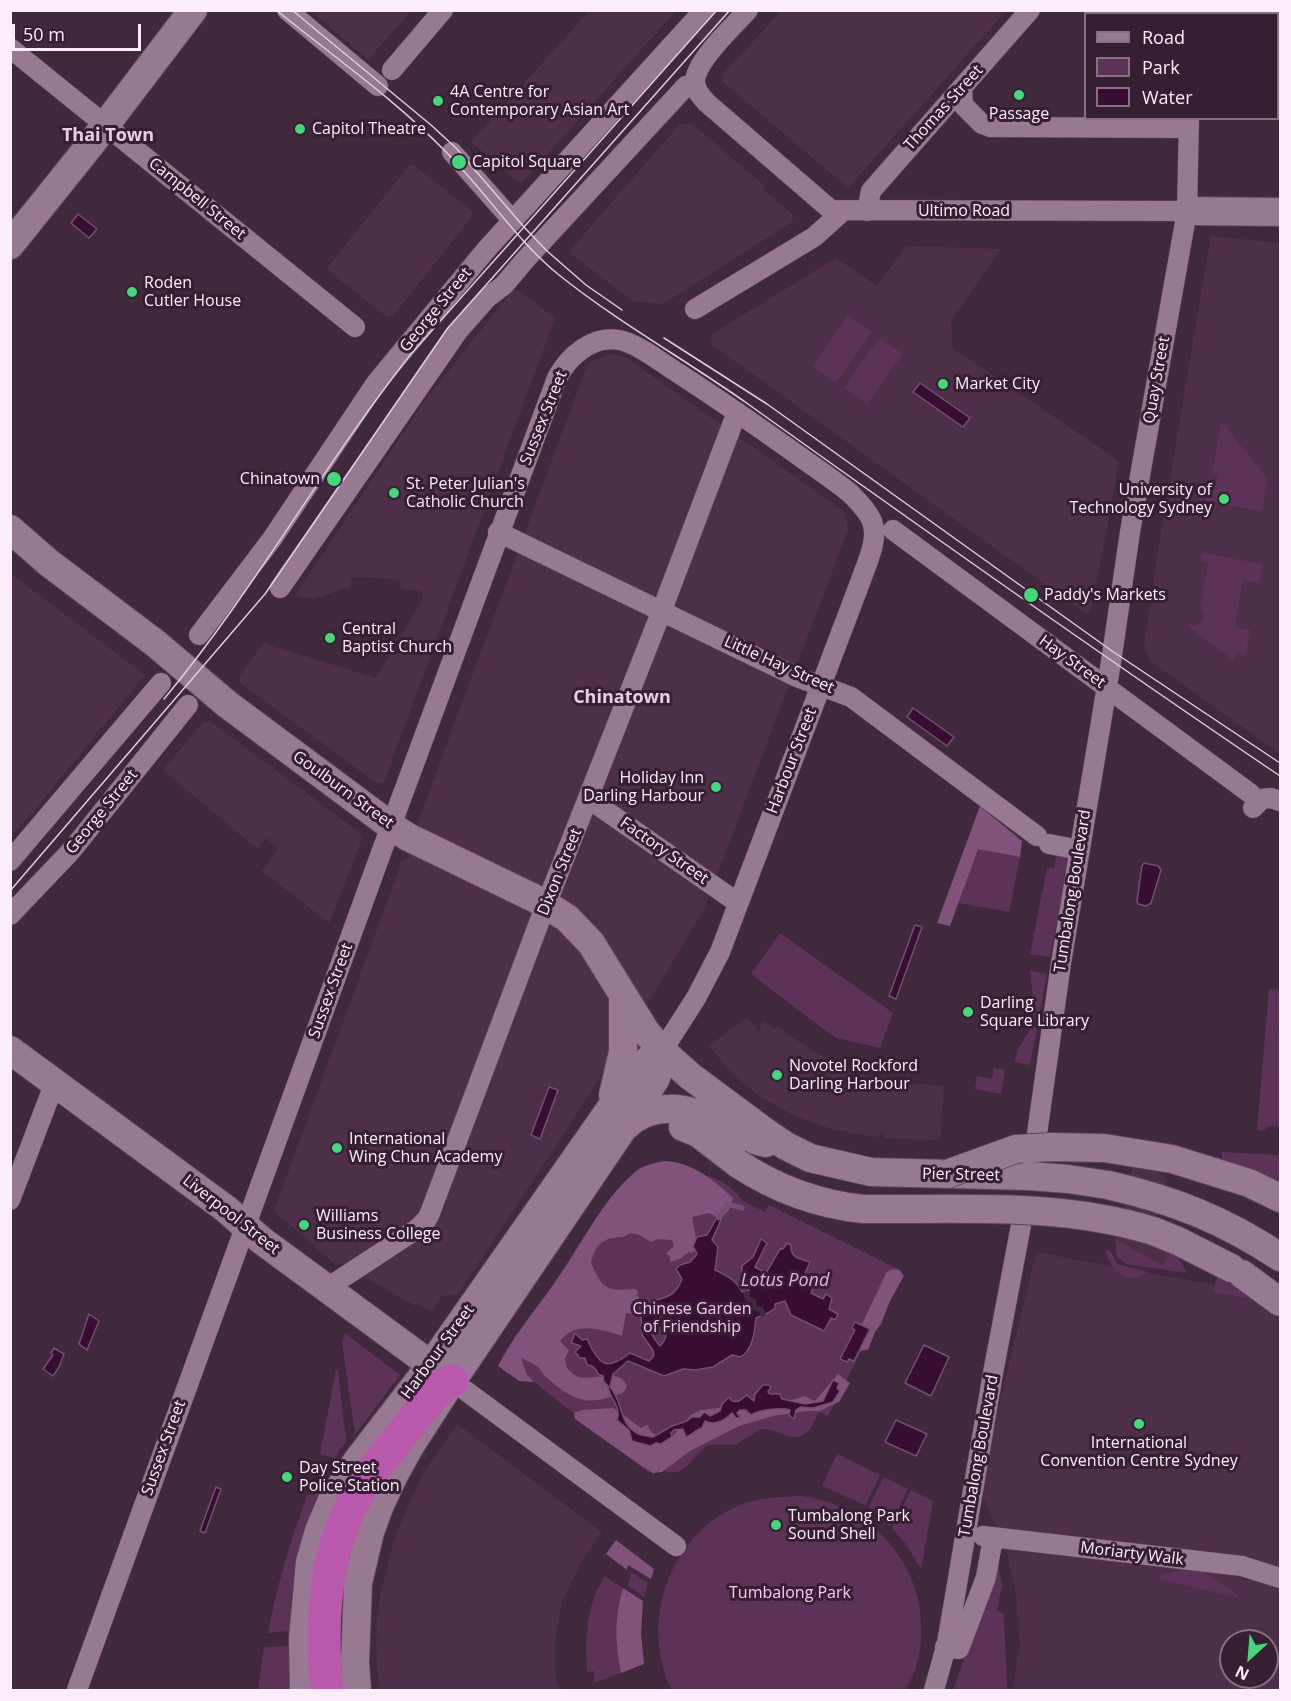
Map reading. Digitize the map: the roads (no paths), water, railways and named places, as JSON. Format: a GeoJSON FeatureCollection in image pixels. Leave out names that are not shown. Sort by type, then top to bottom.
{"type":"FeatureCollection","features":[{"type":"Feature","properties":{"kind":"highway"},"geometry":{"type":"LineString","coordinates":[[327,1690],[324,1663],[328,1584],[335,1548],[347,1514],[375,1468],[441,1386],[450,1379]]}},
{"type":"Feature","properties":{"kind":"main road"},"geometry":{"type":"LineString","coordinates":[[10,245],[193,10]]}},
{"type":"Feature","properties":{"kind":"main road","name":"Ultimo Road"},"geometry":{"type":"LineString","coordinates":[[1187,212],[1281,212]]}},
{"type":"Feature","properties":{"kind":"main road","name":"Goulburn Street"},"geometry":{"type":"LineString","coordinates":[[10,529],[49,563],[155,643],[226,704],[391,826],[408,837],[547,905],[567,918],[591,943],[646,1032],[662,1051]]}},
{"type":"Feature","properties":{"kind":"main road"},"geometry":{"type":"LineString","coordinates":[[616,1119],[623,1052],[623,993]]}},
{"type":"Feature","properties":{"kind":"main road","name":"Liverpool Street"},"geometry":{"type":"LineString","coordinates":[[10,1050],[246,1225],[261,1240],[450,1379]]}},
{"type":"Feature","properties":{"kind":"main road","name":"Harbour Street"},"geometry":{"type":"LineString","coordinates":[[357,1690],[358,1583],[370,1532],[380,1504],[399,1466],[450,1379],[616,1119],[641,1065],[662,1051]]}},
{"type":"Feature","properties":{"kind":"main road","name":"Pier Street"},"geometry":{"type":"LineString","coordinates":[[662,1051],[768,1139],[810,1158],[860,1170],[1068,1179],[1149,1194],[1228,1225],[1281,1257]]}},
{"type":"Feature","properties":{"kind":"main road"},"geometry":{"type":"LineString","coordinates":[[616,1119],[639,1116],[652,1111],[684,1110],[768,1139]]}},
{"type":"Feature","properties":{"kind":"main road"},"geometry":{"type":"LineString","coordinates":[[616,1119],[668,1125],[698,1133],[771,1184],[793,1193],[840,1206],[863,1209],[1066,1212],[1128,1223],[1178,1241],[1237,1271],[1281,1302]]}},
{"type":"Feature","properties":{"kind":"main road"},"geometry":{"type":"LineString","coordinates":[[948,1174],[1016,1149],[1104,1148],[1172,1159],[1249,1183],[1281,1189]]}},
{"type":"Feature","properties":{"kind":"main road"},"geometry":{"type":"LineString","coordinates":[[1249,1183],[1281,1198]]}},
{"type":"Feature","properties":{"kind":"main road","name":"Harbour Street"},"geometry":{"type":"LineString","coordinates":[[304,1690],[303,1638],[310,1562],[319,1531],[332,1500],[357,1461],[450,1379]]}},
{"type":"Feature","properties":{"kind":"street"},"geometry":{"type":"LineString","coordinates":[[287,10],[378,86]]}},
{"type":"Feature","properties":{"kind":"street"},"geometry":{"type":"LineString","coordinates":[[392,70],[443,10]]}},
{"type":"Feature","properties":{"kind":"street","name":"George Street"},"geometry":{"type":"LineString","coordinates":[[199,635],[272,539],[376,383],[485,250],[704,10]]}},
{"type":"Feature","properties":{"kind":"street"},"geometry":{"type":"LineString","coordinates":[[696,86],[697,74],[701,65],[748,10]]}},
{"type":"Feature","properties":{"kind":"street","name":"Thomas Street"},"geometry":{"type":"LineString","coordinates":[[867,211],[871,191],[1030,10]]}},
{"type":"Feature","properties":{"kind":"street","name":"Campbell Street"},"geometry":{"type":"LineString","coordinates":[[10,48],[355,327]]}},
{"type":"Feature","properties":{"kind":"street","name":"George Street"},"geometry":{"type":"LineString","coordinates":[[280,588],[458,331],[487,298],[504,285],[686,86],[696,86]]}},
{"type":"Feature","properties":{"kind":"street","name":"Ultimo Road"},"geometry":{"type":"LineString","coordinates":[[696,86],[699,94],[707,103],[829,209],[843,211],[1187,212]]}},
{"type":"Feature","properties":{"kind":"street"},"geometry":{"type":"LineString","coordinates":[[962,88],[963,105],[982,124],[990,127],[1190,123]]}},
{"type":"Feature","properties":{"kind":"street","name":"Quay Street"},"geometry":{"type":"LineString","coordinates":[[1113,641],[1187,212],[1190,123]]}},
{"type":"Feature","properties":{"kind":"street"},"geometry":{"type":"LineString","coordinates":[[452,152],[513,221]]}},
{"type":"Feature","properties":{"kind":"street"},"geometry":{"type":"LineString","coordinates":[[695,309],[811,239],[843,211]]}},
{"type":"Feature","properties":{"kind":"street","name":"Sussex Street"},"geometry":{"type":"LineString","coordinates":[[76,1690],[554,384],[567,362],[585,348],[606,340],[621,340],[631,344],[737,412]]}},
{"type":"Feature","properties":{"kind":"street","name":"Harbour Street"},"geometry":{"type":"LineString","coordinates":[[662,1051],[709,974],[865,570],[874,534],[871,519],[858,501],[737,412]]}},
{"type":"Feature","properties":{"kind":"street","name":"Dixon Street"},"geometry":{"type":"LineString","coordinates":[[327,1288],[417,1229],[427,1219],[737,412]]}},
{"type":"Feature","properties":{"kind":"street","name":"Hay Street"},"geometry":{"type":"LineString","coordinates":[[892,531],[1107,688],[1252,801],[1271,798],[1281,801]]}},
{"type":"Feature","properties":{"kind":"street","name":"Little Hay Street"},"geometry":{"type":"LineString","coordinates":[[498,532],[797,677],[851,697],[1043,840],[1080,850]]}},
{"type":"Feature","properties":{"kind":"street","name":"Tumbalong Boulevard"},"geometry":{"type":"LineString","coordinates":[[1036,1141],[1061,963],[1113,641]]}},
{"type":"Feature","properties":{"kind":"street"},"geometry":{"type":"LineString","coordinates":[[10,861],[161,683]]}},
{"type":"Feature","properties":{"kind":"street","name":"George Street"},"geometry":{"type":"LineString","coordinates":[[10,915],[71,850],[188,705]]}},
{"type":"Feature","properties":{"kind":"street","name":"Factory Street"},"geometry":{"type":"LineString","coordinates":[[589,799],[738,903]]}},
{"type":"Feature","properties":{"kind":"street"},"geometry":{"type":"LineString","coordinates":[[10,1200],[55,1082]]}},
{"type":"Feature","properties":{"kind":"street","name":"Tumbalong Boulevard"},"geometry":{"type":"LineString","coordinates":[[934,1690],[945,1647],[1022,1220]]}},
{"type":"Feature","properties":{"kind":"street","name":"Liverpool Street"},"geometry":{"type":"LineString","coordinates":[[450,1379],[676,1546]]}},
{"type":"Feature","properties":{"kind":"street","name":"Moriarty Walk"},"geometry":{"type":"LineString","coordinates":[[945,1647],[959,1649],[986,1577],[988,1537],[1242,1566],[1281,1578]]}},
{"type":"Feature","properties":{"kind":"water"},"geometry":{"type":"Polygon","coordinates":[[[78,214],[97,229],[89,238],[71,223],[78,214]]]}},
{"type":"Feature","properties":{"kind":"water"},"geometry":{"type":"Polygon","coordinates":[[[920,383],[970,418],[963,427],[913,392],[920,383]]]}},
{"type":"Feature","properties":{"kind":"water"},"geometry":{"type":"Polygon","coordinates":[[[913,708],[954,737],[947,746],[907,717],[913,708]]]}},
{"type":"Feature","properties":{"kind":"water"},"geometry":{"type":"Polygon","coordinates":[[[1144,863],[1158,866],[1161,870],[1151,903],[1146,906],[1138,904],[1137,901],[1144,863]]]}},
{"type":"Feature","properties":{"kind":"water"},"geometry":{"type":"Polygon","coordinates":[[[915,925],[922,927],[896,999],[889,996],[915,925]]]}},
{"type":"Feature","properties":{"kind":"water"},"geometry":{"type":"Polygon","coordinates":[[[549,1087],[558,1090],[540,1139],[531,1135],[549,1087]]]}},
{"type":"Feature","properties":{"kind":"water","name":"Lotus Pond"},"geometry":{"type":"Polygon","coordinates":[[[719,1214],[723,1215],[712,1240],[718,1247],[715,1270],[734,1281],[742,1292],[749,1291],[742,1273],[742,1266],[753,1257],[761,1239],[767,1243],[755,1267],[766,1273],[780,1249],[783,1249],[787,1243],[791,1245],[794,1255],[810,1262],[805,1273],[809,1276],[805,1284],[813,1288],[811,1293],[823,1299],[826,1294],[832,1298],[829,1309],[838,1314],[835,1320],[831,1318],[824,1331],[791,1315],[785,1301],[775,1304],[775,1308],[770,1312],[756,1318],[752,1340],[747,1351],[740,1357],[732,1355],[713,1367],[683,1369],[664,1376],[628,1361],[613,1374],[610,1387],[624,1419],[632,1430],[644,1436],[653,1437],[692,1417],[700,1417],[704,1412],[710,1416],[720,1411],[722,1404],[729,1397],[732,1401],[737,1401],[747,1395],[754,1401],[755,1394],[763,1385],[771,1387],[768,1392],[770,1394],[780,1394],[782,1399],[805,1404],[823,1401],[833,1380],[839,1383],[837,1388],[840,1391],[833,1402],[813,1408],[801,1407],[796,1410],[794,1419],[789,1415],[790,1410],[786,1409],[764,1410],[751,1415],[746,1410],[740,1410],[737,1413],[741,1418],[736,1418],[732,1413],[719,1422],[705,1421],[702,1428],[686,1437],[683,1429],[674,1430],[671,1433],[672,1437],[661,1444],[656,1443],[651,1446],[632,1441],[629,1430],[617,1420],[617,1407],[603,1376],[598,1374],[593,1366],[587,1365],[585,1358],[580,1358],[575,1352],[581,1346],[571,1343],[575,1333],[582,1340],[587,1339],[595,1355],[604,1363],[615,1362],[630,1353],[649,1361],[654,1356],[653,1350],[642,1335],[641,1313],[648,1304],[676,1290],[682,1279],[676,1269],[690,1262],[697,1254],[693,1246],[697,1237],[707,1235],[719,1214]],[[660,1314],[652,1323],[650,1330],[660,1346],[667,1333],[666,1318],[660,1314]]]}},
{"type":"Feature","properties":{"kind":"water"},"geometry":{"type":"Polygon","coordinates":[[[89,1314],[99,1321],[87,1350],[79,1344],[89,1314]]]}},
{"type":"Feature","properties":{"kind":"water"},"geometry":{"type":"Polygon","coordinates":[[[855,1322],[870,1329],[854,1361],[849,1359],[847,1362],[840,1359],[855,1330],[852,1328],[855,1322]]]}},
{"type":"Feature","properties":{"kind":"water"},"geometry":{"type":"Polygon","coordinates":[[[924,1345],[949,1357],[931,1396],[905,1383],[924,1345]]]}},
{"type":"Feature","properties":{"kind":"water"},"geometry":{"type":"Polygon","coordinates":[[[54,1348],[64,1354],[53,1376],[43,1369],[53,1355],[51,1353],[54,1348]]]}},
{"type":"Feature","properties":{"kind":"water"},"geometry":{"type":"Polygon","coordinates":[[[896,1420],[927,1434],[916,1456],[885,1442],[896,1420]]]}},
{"type":"Feature","properties":{"kind":"water"},"geometry":{"type":"Polygon","coordinates":[[[216,1487],[221,1489],[205,1533],[200,1531],[216,1487]]]}},
{"type":"Feature","properties":{"kind":"waterway"},"geometry":{"type":"LineString","coordinates":[[719,1218],[727,1204],[742,1208]]}},
{"type":"Feature","properties":{"kind":"tram line"},"geometry":{"type":"LineString","coordinates":[[276,10],[386,97],[428,134],[461,168],[529,247],[582,293],[748,404],[1013,592],[1280,776]]}},
{"type":"Feature","properties":{"kind":"tram line"},"geometry":{"type":"LineString","coordinates":[[292,10],[431,125],[456,148],[547,251],[586,285],[622,310]]}},
{"type":"Feature","properties":{"kind":"tram line"},"geometry":{"type":"LineString","coordinates":[[164,699],[229,615],[348,439],[411,354],[717,10]]}},
{"type":"Feature","properties":{"kind":"tram line"},"geometry":{"type":"LineString","coordinates":[[10,891],[265,594],[447,329],[730,10]]}},
{"type":"Feature","properties":{"kind":"tram line"},"geometry":{"type":"LineString","coordinates":[[664,338],[767,404],[1112,651],[1280,763]]}},
{"type":"Feature","properties":{"kind":"place","name":"Passage"},"geometry":{"type":"Point","coordinates":[1019,95]}},
{"type":"Feature","properties":{"kind":"place","name":"4A Centre for Contemporary Asian Art"},"geometry":{"type":"Point","coordinates":[438,101]}},
{"type":"Feature","properties":{"kind":"place","name":"Capitol Theatre"},"geometry":{"type":"Point","coordinates":[300,129]}},
{"type":"Feature","properties":{"kind":"place","name":"Capitol Square"},"geometry":{"type":"Point","coordinates":[459,162]}},
{"type":"Feature","properties":{"kind":"place","name":"Roden Cutler House"},"geometry":{"type":"Point","coordinates":[132,292]}},
{"type":"Feature","properties":{"kind":"place","name":"Market City"},"geometry":{"type":"Point","coordinates":[943,384]}},
{"type":"Feature","properties":{"kind":"place","name":"Chinatown"},"geometry":{"type":"Point","coordinates":[334,479]}},
{"type":"Feature","properties":{"kind":"place","name":"St. Peter Julian's Catholic Church"},"geometry":{"type":"Point","coordinates":[394,493]}},
{"type":"Feature","properties":{"kind":"place","name":"University of Technology Sydney"},"geometry":{"type":"Point","coordinates":[1224,499]}},
{"type":"Feature","properties":{"kind":"place","name":"Paddy's Markets"},"geometry":{"type":"Point","coordinates":[1031,595]}},
{"type":"Feature","properties":{"kind":"place","name":"Central Baptist Church"},"geometry":{"type":"Point","coordinates":[330,638]}},
{"type":"Feature","properties":{"kind":"place","name":"Holiday Inn Darling Harbour"},"geometry":{"type":"Point","coordinates":[716,787]}},
{"type":"Feature","properties":{"kind":"place","name":"Darling Square Library"},"geometry":{"type":"Point","coordinates":[968,1012]}},
{"type":"Feature","properties":{"kind":"place","name":"Novotel Rockford Darling Harbour"},"geometry":{"type":"Point","coordinates":[777,1075]}},
{"type":"Feature","properties":{"kind":"place","name":"International Wing Chun Academy"},"geometry":{"type":"Point","coordinates":[337,1148]}},
{"type":"Feature","properties":{"kind":"place","name":"Williams Business College"},"geometry":{"type":"Point","coordinates":[304,1225]}},
{"type":"Feature","properties":{"kind":"place","name":"International Convention Centre Sydney"},"geometry":{"type":"Point","coordinates":[1139,1424]}},
{"type":"Feature","properties":{"kind":"place","name":"Day Street Police Station"},"geometry":{"type":"Point","coordinates":[287,1477]}},
{"type":"Feature","properties":{"kind":"place","name":"Tumbalong Park Sound Shell"},"geometry":{"type":"Point","coordinates":[776,1525]}},
{"type":"Feature","properties":{"kind":"district","name":"Thai Town"},"geometry":{"type":"Point","coordinates":[108,136]}},
{"type":"Feature","properties":{"kind":"district","name":"Chinatown"},"geometry":{"type":"Point","coordinates":[622,698]}},
{"type":"Feature","properties":{"kind":"park label","name":"Chinese Garden of Friendship"},"geometry":{"type":"Point","coordinates":[692,1318]}},
{"type":"Feature","properties":{"kind":"park label","name":"Tumbalong Park"},"geometry":{"type":"Point","coordinates":[790,1593]}}]}
